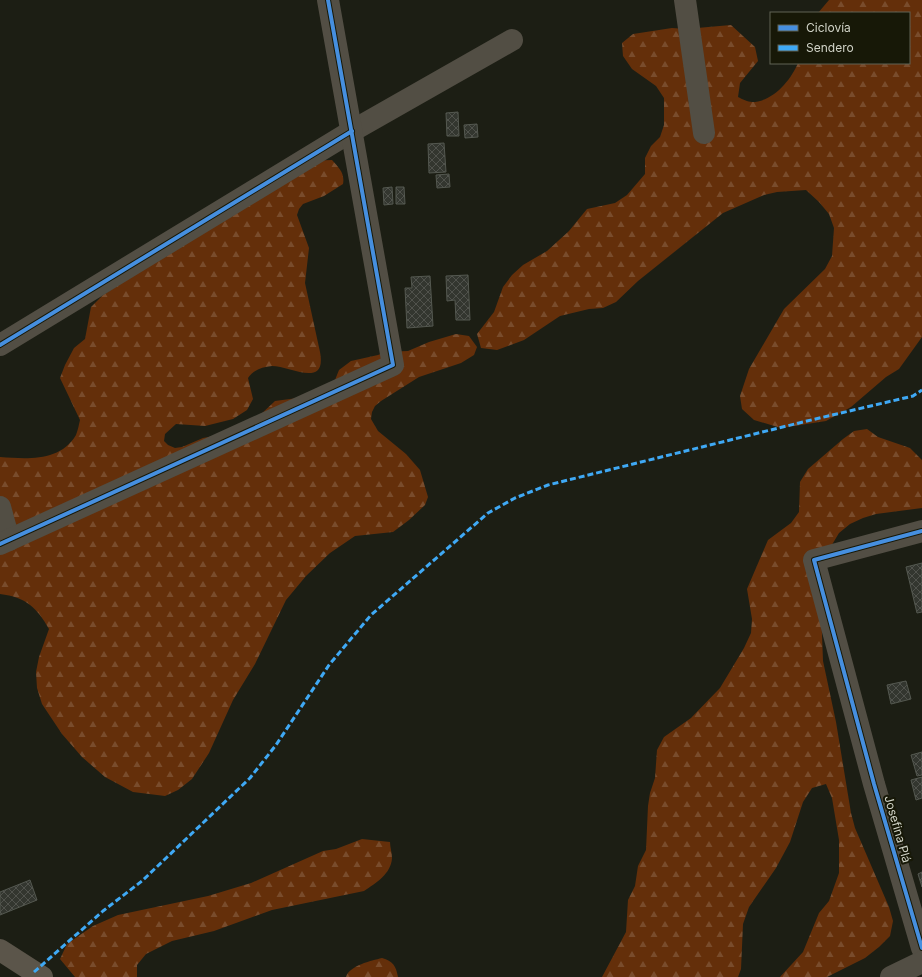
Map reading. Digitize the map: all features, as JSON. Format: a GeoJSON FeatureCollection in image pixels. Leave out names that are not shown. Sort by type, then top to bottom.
{"type":"FeatureCollection","features":[{"type":"Feature","properties":{"kind":"main road"},"geometry":{"type":"LineString","coordinates":[[0,950],[42,977]]}},
{"type":"Feature","properties":{"kind":"street"},"geometry":{"type":"LineString","coordinates":[[0,507],[4,542],[393,365],[328,0]]}},
{"type":"Feature","properties":{"kind":"street"},"geometry":{"type":"LineString","coordinates":[[685,0],[704,133]]}},
{"type":"Feature","properties":{"kind":"street"},"geometry":{"type":"LineString","coordinates":[[0,345],[352,132],[512,40]]}},
{"type":"Feature","properties":{"kind":"street","name":"Josefina Plá"},"geometry":{"type":"LineString","coordinates":[[922,531],[814,560],[874,784],[922,948]]}},
{"type":"Feature","properties":{"kind":"street"},"geometry":{"type":"LineString","coordinates":[[891,977],[922,962]]}},
{"type":"Feature","properties":{"kind":"green space"},"geometry":{"type":"Polygon","coordinates":[[[829,0],[922,0],[922,337],[899,369],[886,377],[851,407],[826,421],[781,428],[754,420],[742,409],[740,396],[749,369],[784,309],[825,269],[832,256],[834,228],[829,214],[806,190],[777,192],[764,195],[723,213],[638,281],[616,302],[603,308],[589,309],[560,316],[524,340],[497,350],[481,348],[477,334],[494,312],[503,287],[512,275],[523,265],[547,251],[569,231],[587,209],[615,203],[627,195],[645,174],[645,158],[651,146],[660,137],[664,125],[664,98],[656,86],[632,69],[623,56],[622,43],[633,34],[672,28],[686,29],[731,25],[755,47],[758,61],[740,83],[738,97],[752,102],[767,98],[780,89],[791,76],[798,64],[910,64],[910,12],[819,12],[829,0]]]}},
{"type":"Feature","properties":{"kind":"green space"},"geometry":{"type":"Polygon","coordinates":[[[332,160],[342,174],[343,184],[324,196],[303,204],[297,215],[309,248],[305,283],[320,352],[321,363],[318,370],[313,373],[305,373],[272,366],[258,369],[248,378],[253,399],[247,410],[233,419],[205,426],[176,424],[165,434],[164,441],[168,445],[175,448],[182,447],[203,438],[224,434],[258,417],[275,401],[320,395],[333,385],[339,370],[351,361],[385,352],[408,351],[429,342],[456,334],[469,336],[477,347],[474,355],[461,363],[419,377],[381,401],[375,406],[372,412],[371,419],[378,431],[406,454],[420,470],[428,497],[425,505],[393,532],[355,536],[330,553],[306,576],[286,600],[255,664],[233,700],[209,753],[192,779],[178,790],[165,796],[133,792],[105,777],[82,757],[62,734],[42,704],[37,688],[36,672],[39,657],[49,629],[40,615],[30,605],[17,598],[0,594],[0,457],[42,457],[61,450],[69,444],[76,435],[80,420],[60,378],[74,348],[85,339],[91,307],[103,295],[306,161],[332,160]]]}},
{"type":"Feature","properties":{"kind":"green space"},"geometry":{"type":"Polygon","coordinates":[[[867,429],[878,437],[910,448],[922,460],[922,508],[876,514],[850,524],[839,533],[827,553],[821,609],[823,661],[836,722],[851,813],[855,828],[889,907],[893,921],[890,936],[865,958],[827,977],[780,977],[803,952],[819,913],[829,901],[839,873],[839,840],[832,798],[826,784],[812,788],[803,802],[790,842],[776,868],[749,907],[743,924],[741,969],[738,977],[602,977],[626,932],[628,900],[635,886],[638,866],[646,850],[648,806],[650,793],[655,778],[657,750],[664,737],[691,718],[720,688],[744,648],[751,633],[752,619],[747,589],[768,540],[791,523],[799,512],[800,482],[808,469],[854,431],[867,429]]]}},
{"type":"Feature","properties":{"kind":"green space"},"geometry":{"type":"Polygon","coordinates":[[[362,839],[390,842],[392,858],[389,869],[382,878],[364,891],[272,910],[214,931],[172,941],[146,954],[137,965],[137,977],[75,977],[60,959],[67,944],[93,926],[118,915],[208,896],[251,883],[323,851],[336,849],[362,839]]]}},
{"type":"Feature","properties":{"kind":"green space"},"geometry":{"type":"Polygon","coordinates":[[[382,958],[393,964],[398,977],[346,977],[352,969],[367,962],[382,958]]]}},
{"type":"Feature","properties":{"kind":"building"},"geometry":{"type":"Polygon","coordinates":[[[458,112],[459,136],[447,136],[446,113],[458,112]]]}},
{"type":"Feature","properties":{"kind":"building"},"geometry":{"type":"Polygon","coordinates":[[[477,124],[478,137],[465,138],[464,125],[477,124]]]}},
{"type":"Feature","properties":{"kind":"building"},"geometry":{"type":"Polygon","coordinates":[[[444,143],[446,172],[429,173],[428,144],[444,143]]]}},
{"type":"Feature","properties":{"kind":"building"},"geometry":{"type":"Polygon","coordinates":[[[449,174],[450,187],[437,188],[436,175],[449,174]]]}},
{"type":"Feature","properties":{"kind":"building"},"geometry":{"type":"Polygon","coordinates":[[[392,187],[393,204],[384,205],[383,188],[392,187]]]}},
{"type":"Feature","properties":{"kind":"building"},"geometry":{"type":"Polygon","coordinates":[[[396,187],[404,187],[405,204],[396,204],[396,187]]]}},
{"type":"Feature","properties":{"kind":"building"},"geometry":{"type":"Polygon","coordinates":[[[468,275],[470,320],[456,320],[455,300],[447,301],[446,276],[468,275]]]}},
{"type":"Feature","properties":{"kind":"building"},"geometry":{"type":"Polygon","coordinates":[[[430,276],[433,326],[407,328],[405,288],[412,288],[411,277],[430,276]]]}},
{"type":"Feature","properties":{"kind":"building"},"geometry":{"type":"Polygon","coordinates":[[[922,563],[922,612],[917,613],[906,567],[922,563]]]}},
{"type":"Feature","properties":{"kind":"building"},"geometry":{"type":"Polygon","coordinates":[[[906,681],[911,699],[891,704],[887,685],[906,681]]]}},
{"type":"Feature","properties":{"kind":"building"},"geometry":{"type":"Polygon","coordinates":[[[922,752],[922,775],[917,776],[911,755],[922,752]]]}},
{"type":"Feature","properties":{"kind":"building"},"geometry":{"type":"Polygon","coordinates":[[[922,777],[922,798],[916,800],[911,780],[922,777]]]}},
{"type":"Feature","properties":{"kind":"building"},"geometry":{"type":"Polygon","coordinates":[[[922,872],[922,887],[918,874],[922,872]]]}},
{"type":"Feature","properties":{"kind":"building"},"geometry":{"type":"Polygon","coordinates":[[[30,880],[37,900],[0,915],[0,892],[30,880]]]}},
{"type":"Feature","properties":{"kind":"marked path"},"geometry":{"type":"LineString","coordinates":[[34,972],[103,911],[142,881],[250,778],[276,745],[329,665],[371,615],[488,513],[515,498],[548,485],[913,396],[922,390]]}},
{"type":"Feature","properties":{"kind":"cycle path"},"geometry":{"type":"LineString","coordinates":[[0,544],[393,365],[328,0]]}},
{"type":"Feature","properties":{"kind":"cycle path"},"geometry":{"type":"LineString","coordinates":[[0,345],[352,131]]}},
{"type":"Feature","properties":{"kind":"cycle path"},"geometry":{"type":"LineString","coordinates":[[922,531],[814,560],[874,784],[922,948]]}}]}
